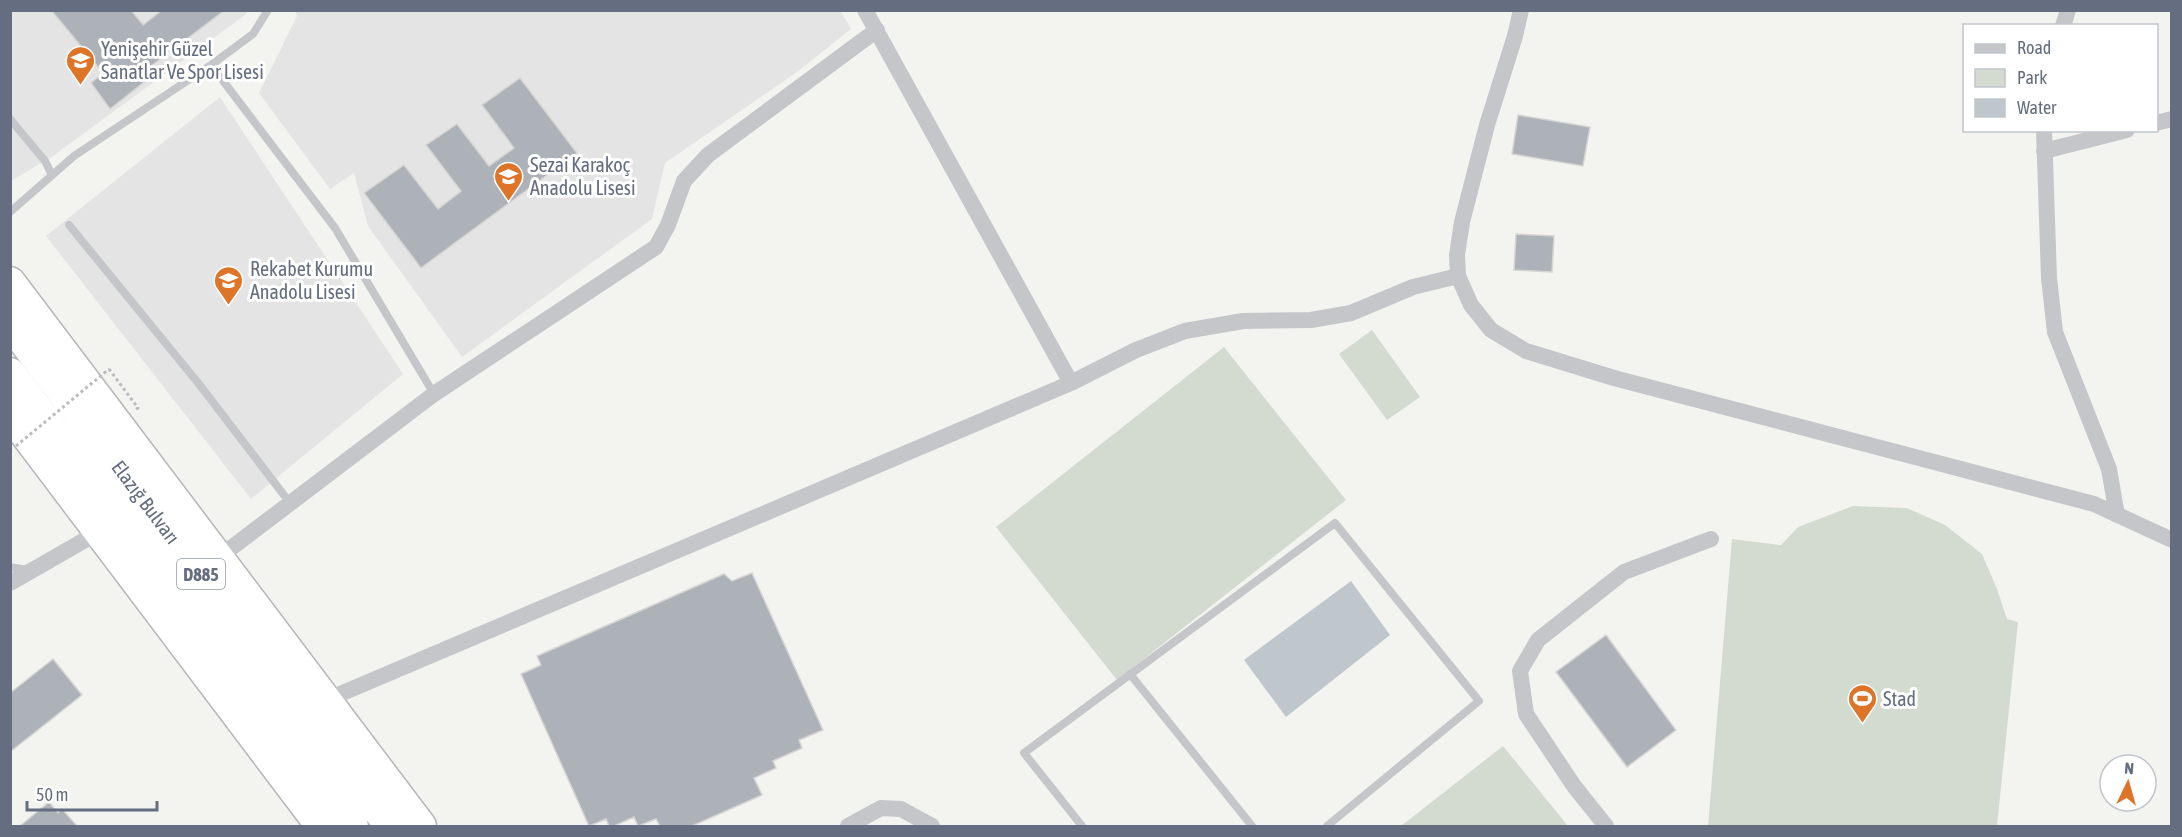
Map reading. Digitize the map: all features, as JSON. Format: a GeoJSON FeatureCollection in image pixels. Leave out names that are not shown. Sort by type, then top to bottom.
{"type":"FeatureCollection","features":[{"type":"Feature","properties":{"kind":"highway"},"geometry":{"type":"LineString","coordinates":[[10,282],[421,826]]}},
{"type":"Feature","properties":{"kind":"highway","name":"Elazığ Bulvarı"},"geometry":{"type":"LineString","coordinates":[[10,323],[390,826]]}},
{"type":"Feature","properties":{"kind":"highway","name":"Elazığ Bulvarı"},"geometry":{"type":"LineString","coordinates":[[10,373],[353,826]]}},
{"type":"Feature","properties":{"kind":"highway"},"geometry":{"type":"LineString","coordinates":[[10,414],[321,826]]}},
{"type":"Feature","properties":{"kind":"street"},"geometry":{"type":"LineString","coordinates":[[865,10],[1071,383]]}},
{"type":"Feature","properties":{"kind":"street"},"geometry":{"type":"LineString","coordinates":[[1521,10],[1487,125],[1462,222],[1457,255],[1458,276],[1471,305],[1491,330],[1526,351],[1614,378],[2094,504],[2172,540]]}},
{"type":"Feature","properties":{"kind":"street"},"geometry":{"type":"LineString","coordinates":[[218,558],[434,394],[656,247],[668,225],[684,181],[708,155],[877,30]]}},
{"type":"Feature","properties":{"kind":"street"},"geometry":{"type":"LineString","coordinates":[[2044,132],[2049,278],[2055,332],[2109,469],[2117,515]]}},
{"type":"Feature","properties":{"kind":"street"},"geometry":{"type":"LineString","coordinates":[[2044,151],[2119,132]]}},
{"type":"Feature","properties":{"kind":"street"},"geometry":{"type":"LineString","coordinates":[[326,700],[1071,383],[1136,350],[1185,331],[1243,321],[1311,320],[1351,313],[1413,287],[1458,276]]}},
{"type":"Feature","properties":{"kind":"street"},"geometry":{"type":"LineString","coordinates":[[10,582],[99,532]]}},
{"type":"Feature","properties":{"kind":"street"},"geometry":{"type":"LineString","coordinates":[[1606,826],[1574,786],[1526,714],[1520,671],[1538,640],[1624,572],[1711,539]]}},
{"type":"Feature","properties":{"kind":"street"},"geometry":{"type":"LineString","coordinates":[[848,826],[881,808],[901,809],[932,826]]}},
{"type":"Feature","properties":{"kind":"lane"},"geometry":{"type":"LineString","coordinates":[[10,212],[74,156],[211,65],[253,34],[268,10]]}},
{"type":"Feature","properties":{"kind":"lane"},"geometry":{"type":"LineString","coordinates":[[211,65],[335,228],[434,394]]}},
{"type":"Feature","properties":{"kind":"lane"},"geometry":{"type":"LineString","coordinates":[[10,119],[45,161],[52,176]]}},
{"type":"Feature","properties":{"kind":"lane"},"geometry":{"type":"LineString","coordinates":[[69,225],[185,366],[290,503]]}},
{"type":"Feature","properties":{"kind":"lane"},"geometry":{"type":"LineString","coordinates":[[1082,826],[1024,753],[1335,522],[1479,701],[1328,826]]}},
{"type":"Feature","properties":{"kind":"lane"},"geometry":{"type":"LineString","coordinates":[[10,567],[30,571]]}},
{"type":"Feature","properties":{"kind":"lane"},"geometry":{"type":"LineString","coordinates":[[1130,675],[1252,826]]}},
{"type":"Feature","properties":{"kind":"path"},"geometry":{"type":"LineString","coordinates":[[16,446],[109,369],[138,408]]}},
{"type":"Feature","properties":{"kind":"shaded area"},"geometry":{"type":"Polygon","coordinates":[[[840,10],[851,29],[797,72],[665,163],[652,219],[462,357],[368,226],[354,173],[330,189],[259,93],[297,16],[295,11],[840,10]]]}},
{"type":"Feature","properties":{"kind":"shaded area","name":"Yenişehir Güzel Sanatlar Ve Spor Lisesi"},"geometry":{"type":"Polygon","coordinates":[[[10,11],[248,11],[53,156],[11,181],[10,11]]]}},
{"type":"Feature","properties":{"kind":"shaded area","name":"Rekabet Kurumu Anadolu Lisesi"},"geometry":{"type":"Polygon","coordinates":[[[220,97],[403,374],[251,499],[46,236],[220,97]]]}},
{"type":"Feature","properties":{"kind":"green space"},"geometry":{"type":"Polygon","coordinates":[[[1372,330],[1420,397],[1387,420],[1339,354],[1372,330]]]}},
{"type":"Feature","properties":{"kind":"green space"},"geometry":{"type":"Polygon","coordinates":[[[1224,347],[1346,500],[1117,680],[996,527],[1224,347]]]}},
{"type":"Feature","properties":{"kind":"green space","name":"Stad"},"geometry":{"type":"Polygon","coordinates":[[[1853,506],[1907,508],[1945,525],[1982,554],[2007,619],[2018,622],[1997,826],[1708,826],[1732,539],[1781,545],[1798,527],[1853,506]]]}},
{"type":"Feature","properties":{"kind":"green space"},"geometry":{"type":"Polygon","coordinates":[[[1503,746],[1568,826],[1401,826],[1503,746]]]}},
{"type":"Feature","properties":{"kind":"water"},"geometry":{"type":"Polygon","coordinates":[[[1351,581],[1390,635],[1286,717],[1244,660],[1351,581]]]}},
{"type":"Feature","properties":{"kind":"building"},"geometry":{"type":"Polygon","coordinates":[[[51,10],[131,10],[143,25],[162,10],[225,10],[146,70],[152,76],[110,109],[91,83],[103,73],[51,10]]]}},
{"type":"Feature","properties":{"kind":"building"},"geometry":{"type":"Polygon","coordinates":[[[520,78],[577,153],[421,268],[364,193],[404,165],[438,209],[461,191],[426,145],[457,124],[489,166],[514,148],[482,105],[520,78]]]}},
{"type":"Feature","properties":{"kind":"building"},"geometry":{"type":"Polygon","coordinates":[[[1518,115],[1590,127],[1583,166],[1512,154],[1518,115]]]}},
{"type":"Feature","properties":{"kind":"building"},"geometry":{"type":"Polygon","coordinates":[[[1516,234],[1554,236],[1552,272],[1514,270],[1516,234]]]}},
{"type":"Feature","properties":{"kind":"building"},"geometry":{"type":"Polygon","coordinates":[[[752,573],[823,730],[799,740],[802,748],[773,761],[776,768],[754,778],[762,795],[692,826],[660,826],[656,819],[638,826],[634,817],[614,826],[609,826],[606,819],[589,826],[521,674],[541,665],[537,656],[724,574],[732,581],[752,573]]]}},
{"type":"Feature","properties":{"kind":"building"},"geometry":{"type":"Polygon","coordinates":[[[1606,635],[1676,730],[1627,767],[1556,672],[1606,635]]]}},
{"type":"Feature","properties":{"kind":"building"},"geometry":{"type":"Polygon","coordinates":[[[53,659],[82,695],[10,752],[10,693],[53,659]]]}},
{"type":"Feature","properties":{"kind":"building"},"geometry":{"type":"Polygon","coordinates":[[[49,802],[58,813],[62,809],[77,826],[20,826],[49,802]]]}},
{"type":"Feature","properties":{"kind":"place","name":"Yenişehir Güzel Sanatlar Ve Spor Lisesi"},"geometry":{"type":"Point","coordinates":[80,86]}},
{"type":"Feature","properties":{"kind":"place","name":"Sezai Karakoç Anadolu Lisesi"},"geometry":{"type":"Point","coordinates":[509,202]}},
{"type":"Feature","properties":{"kind":"place","name":"Rekabet Kurumu Anadolu Lisesi"},"geometry":{"type":"Point","coordinates":[229,306]}},
{"type":"Feature","properties":{"kind":"place","name":"Stad"},"geometry":{"type":"Point","coordinates":[1862,724]}}]}
